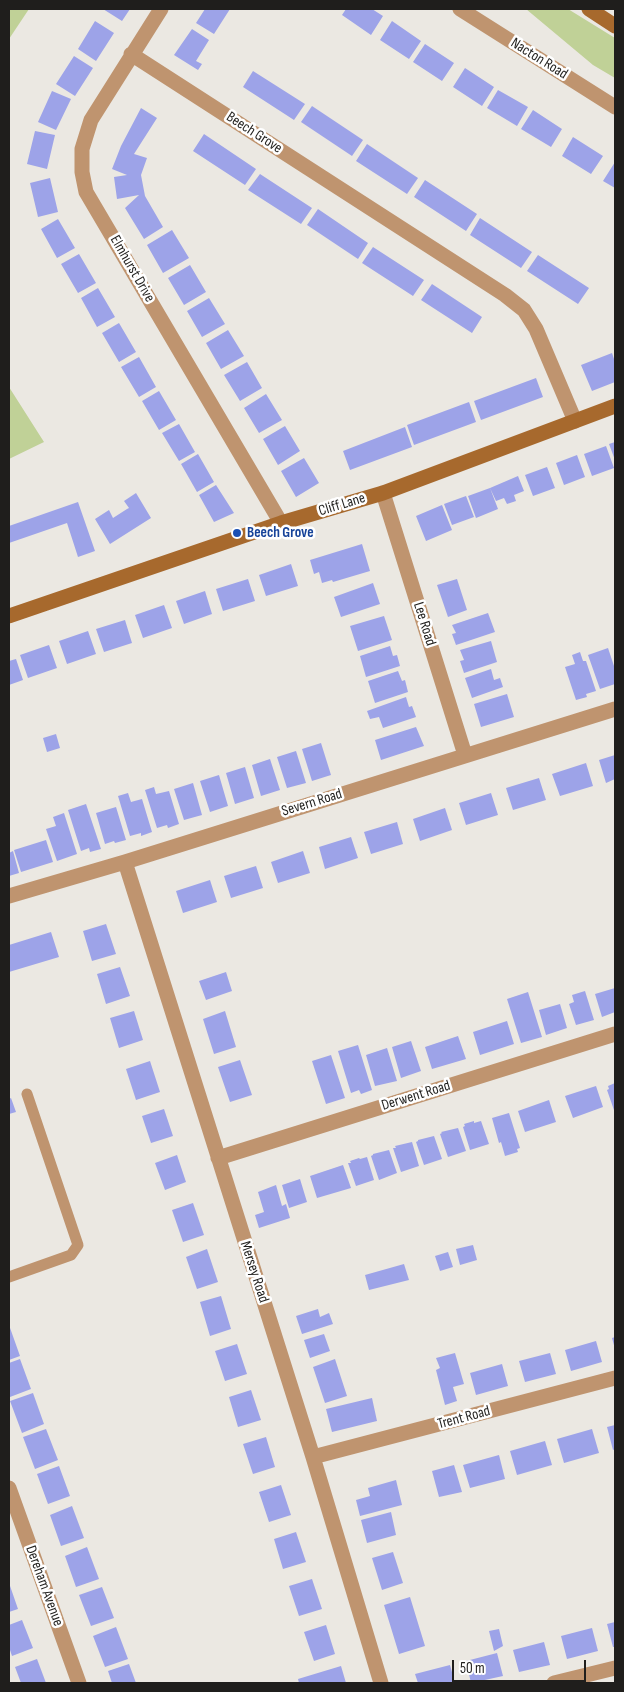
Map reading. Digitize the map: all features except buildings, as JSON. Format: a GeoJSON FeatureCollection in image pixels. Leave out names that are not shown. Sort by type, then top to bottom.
{"type":"FeatureCollection","features":[{"type":"Feature","properties":{"kind":"street","name":"Elmhurst Drive"},"geometry":{"type":"LineString","coordinates":[[161,9],[91,120],[82,149],[82,172],[86,192],[281,524]]}},
{"type":"Feature","properties":{"kind":"street","name":"Nacton Road"},"geometry":{"type":"LineString","coordinates":[[462,9],[615,107]]}},
{"type":"Feature","properties":{"kind":"street"},"geometry":{"type":"LineString","coordinates":[[589,9],[615,26]]}},
{"type":"Feature","properties":{"kind":"street","name":"Beech Grove"},"geometry":{"type":"LineString","coordinates":[[131,54],[524,310],[536,329],[575,421]]}},
{"type":"Feature","properties":{"kind":"street","name":"Cliff Lane"},"geometry":{"type":"LineString","coordinates":[[9,616],[281,524],[383,492],[615,406]]}},
{"type":"Feature","properties":{"kind":"street","name":"Lee Road"},"geometry":{"type":"LineString","coordinates":[[383,492],[466,755]]}},
{"type":"Feature","properties":{"kind":"street","name":"Severn Road"},"geometry":{"type":"LineString","coordinates":[[9,896],[126,862],[615,709]]}},
{"type":"Feature","properties":{"kind":"street","name":"Mersey Road"},"geometry":{"type":"LineString","coordinates":[[126,862],[313,1457],[381,1683]]}},
{"type":"Feature","properties":{"kind":"street","name":"Derwent Road"},"geometry":{"type":"LineString","coordinates":[[218,1158],[615,1034]]}},
{"type":"Feature","properties":{"kind":"street","name":"Trent Road"},"geometry":{"type":"LineString","coordinates":[[313,1457],[615,1378]]}},
{"type":"Feature","properties":{"kind":"street","name":"Dereham Avenue"},"geometry":{"type":"LineString","coordinates":[[9,1488],[79,1683]]}},
{"type":"Feature","properties":{"kind":"street"},"geometry":{"type":"LineString","coordinates":[[554,1683],[615,1668]]}},
{"type":"Feature","properties":{"kind":"lane"},"geometry":{"type":"LineString","coordinates":[[9,1277],[70,1255],[78,1245],[27,1094]]}},
{"type":"Feature","properties":{"kind":"green space"},"geometry":{"type":"Polygon","coordinates":[[[9,9],[29,9],[9,39],[9,9]]]}},
{"type":"Feature","properties":{"kind":"green space"},"geometry":{"type":"Polygon","coordinates":[[[526,9],[568,9],[615,38],[615,78],[593,65],[526,9]]]}},
{"type":"Feature","properties":{"kind":"green space"},"geometry":{"type":"Polygon","coordinates":[[[9,387],[44,442],[9,459],[9,387]]]}},
{"type":"Feature","properties":{"kind":"place","name":"Beech Grove"},"geometry":{"type":"Point","coordinates":[237,533]}}]}
